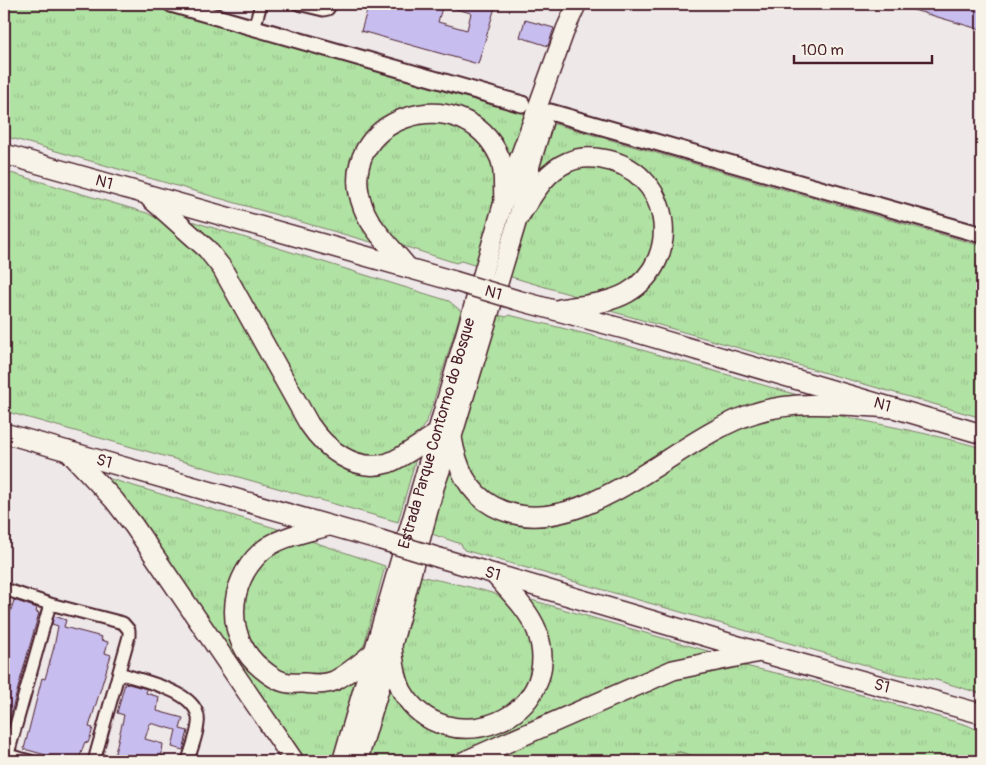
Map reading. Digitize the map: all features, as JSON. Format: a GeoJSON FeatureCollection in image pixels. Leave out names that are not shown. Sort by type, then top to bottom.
{"type":"FeatureCollection","features":[{"type":"Feature","properties":{"kind":"highway"},"geometry":{"type":"LineString","coordinates":[[408,268],[368,217],[363,206],[358,183],[360,167],[369,145],[378,133],[390,124],[411,115],[432,112],[455,116],[467,122],[489,141],[500,160],[504,200]]}},
{"type":"Feature","properties":{"kind":"highway","name":"N1"},"geometry":{"type":"LineString","coordinates":[[4,154],[408,268],[982,434]]}},
{"type":"Feature","properties":{"kind":"highway"},"geometry":{"type":"LineString","coordinates":[[518,218],[548,176],[559,167],[578,158],[606,159],[632,169],[644,180],[658,200],[664,227],[663,239],[660,252],[645,279],[627,293],[606,301],[554,310]]}},
{"type":"Feature","properties":{"kind":"highway"},"geometry":{"type":"LineString","coordinates":[[146,195],[207,249],[222,268],[309,424],[326,446],[348,460],[375,465],[398,458],[443,436],[468,485],[476,494],[488,503],[513,514],[541,517],[564,512],[607,495],[723,426],[753,413],[794,405],[894,408]]}},
{"type":"Feature","properties":{"kind":"highway","name":"S1"},"geometry":{"type":"LineString","coordinates":[[4,433],[381,540],[760,652],[982,714]]}},
{"type":"Feature","properties":{"kind":"highway"},"geometry":{"type":"LineString","coordinates":[[68,451],[114,500],[134,526],[294,761]]}},
{"type":"Feature","properties":{"kind":"highway"},"geometry":{"type":"LineString","coordinates":[[328,526],[280,541],[262,550],[250,564],[240,578],[235,599],[234,618],[238,638],[254,663],[284,682],[318,684],[333,681],[374,652]]}},
{"type":"Feature","properties":{"kind":"highway"},"geometry":{"type":"LineString","coordinates":[[392,646],[396,673],[403,691],[416,710],[435,724],[459,731],[480,731],[500,724],[516,714],[528,701],[536,686],[542,665],[541,646],[537,630],[528,614],[494,574]]}},
{"type":"Feature","properties":{"kind":"highway"},"geometry":{"type":"LineString","coordinates":[[465,761],[673,670],[760,652]]}},
{"type":"Feature","properties":{"kind":"main road"},"geometry":{"type":"LineString","coordinates":[[171,4],[539,111],[982,235]]}},
{"type":"Feature","properties":{"kind":"main road"},"geometry":{"type":"LineString","coordinates":[[539,111],[566,28],[575,10]]}},
{"type":"Feature","properties":{"kind":"main road"},"geometry":{"type":"LineString","coordinates":[[539,111],[572,34],[575,23],[575,10]]}},
{"type":"Feature","properties":{"kind":"main road","name":"Estrada Parque Contorno do Bosque"},"geometry":{"type":"LineString","coordinates":[[342,761],[374,652],[443,436],[518,218],[531,167],[539,111]]}},
{"type":"Feature","properties":{"kind":"main road","name":"Estrada Parque Contorno do Bosque"},"geometry":{"type":"LineString","coordinates":[[358,761],[392,646],[435,486],[443,436],[504,200],[539,111]]}},
{"type":"Feature","properties":{"kind":"street"},"geometry":{"type":"LineString","coordinates":[[254,28],[261,4]]}},
{"type":"Feature","properties":{"kind":"street"},"geometry":{"type":"LineString","coordinates":[[298,4],[323,10],[328,9],[331,4]]}},
{"type":"Feature","properties":{"kind":"street"},"geometry":{"type":"LineString","coordinates":[[4,590],[123,623],[127,626],[130,636],[94,761]]}},
{"type":"Feature","properties":{"kind":"street"},"geometry":{"type":"LineString","coordinates":[[30,761],[7,758],[50,604]]}},
{"type":"Feature","properties":{"kind":"street"},"geometry":{"type":"LineString","coordinates":[[119,673],[179,693],[190,702],[197,712],[198,724],[188,761]]}},
{"type":"Feature","properties":{"kind":"green space"},"geometry":{"type":"Polygon","coordinates":[[[4,4],[147,4],[520,110],[525,112],[525,116],[507,180],[472,119],[402,112],[355,165],[381,245],[4,136],[4,4]]]}},
{"type":"Feature","properties":{"kind":"green space"},"geometry":{"type":"Polygon","coordinates":[[[431,119],[469,130],[491,154],[499,183],[477,266],[461,261],[456,263],[394,243],[363,198],[368,157],[386,134],[431,119]]]}},
{"type":"Feature","properties":{"kind":"green space"},"geometry":{"type":"Polygon","coordinates":[[[555,124],[982,246],[982,418],[600,308],[641,290],[663,203],[599,153],[533,181],[551,126],[555,124]]]}},
{"type":"Feature","properties":{"kind":"green space"},"geometry":{"type":"Polygon","coordinates":[[[594,165],[631,177],[645,193],[656,218],[651,260],[625,290],[579,297],[508,276],[522,229],[535,199],[571,167],[594,165]]]}},
{"type":"Feature","properties":{"kind":"green space"},"geometry":{"type":"Polygon","coordinates":[[[4,171],[147,213],[186,235],[212,261],[318,446],[364,472],[420,444],[398,522],[4,411],[4,171]]]}},
{"type":"Feature","properties":{"kind":"green space"},"geometry":{"type":"Polygon","coordinates":[[[175,216],[449,301],[461,311],[429,416],[416,436],[407,444],[397,449],[376,455],[364,455],[337,447],[324,432],[270,356],[175,216]]]}},
{"type":"Feature","properties":{"kind":"green space"},"geometry":{"type":"Polygon","coordinates":[[[493,314],[507,317],[509,315],[590,335],[815,400],[703,427],[620,477],[592,491],[562,502],[531,508],[509,503],[479,486],[468,472],[460,438],[493,314]]]}},
{"type":"Feature","properties":{"kind":"green space"},"geometry":{"type":"Polygon","coordinates":[[[823,412],[923,433],[982,448],[982,694],[936,680],[897,674],[464,550],[461,544],[426,532],[451,460],[468,490],[546,517],[746,418],[823,412]]]}},
{"type":"Feature","properties":{"kind":"green space"},"geometry":{"type":"Polygon","coordinates":[[[97,475],[285,531],[253,550],[237,566],[228,586],[226,598],[225,621],[227,632],[233,647],[241,659],[265,682],[359,675],[335,761],[300,761],[97,475]]]}},
{"type":"Feature","properties":{"kind":"green space"},"geometry":{"type":"Polygon","coordinates":[[[311,541],[385,566],[364,645],[350,662],[331,674],[286,675],[259,658],[244,635],[241,617],[246,581],[266,556],[283,547],[311,541]]]}},
{"type":"Feature","properties":{"kind":"green space"},"geometry":{"type":"Polygon","coordinates":[[[420,576],[495,594],[506,600],[523,620],[532,645],[533,671],[529,683],[511,709],[460,723],[422,705],[409,688],[403,671],[400,646],[420,576]]]}},
{"type":"Feature","properties":{"kind":"green space"},"geometry":{"type":"Polygon","coordinates":[[[521,597],[718,654],[679,662],[452,761],[363,761],[389,669],[394,681],[465,734],[540,686],[521,597]]]}},
{"type":"Feature","properties":{"kind":"green space"},"geometry":{"type":"Polygon","coordinates":[[[736,664],[816,682],[967,725],[982,732],[982,761],[711,761],[680,752],[608,761],[477,761],[681,673],[736,664]]]}},
{"type":"Feature","properties":{"kind":"green space"},"geometry":{"type":"Polygon","coordinates":[[[680,752],[711,761],[609,761],[680,752]]]}},
{"type":"Feature","properties":{"kind":"building"},"geometry":{"type":"Polygon","coordinates":[[[369,4],[385,7],[386,4],[443,4],[438,22],[467,30],[471,13],[445,6],[445,4],[496,4],[478,64],[361,31],[369,4]]]}},
{"type":"Feature","properties":{"kind":"building"},"geometry":{"type":"Polygon","coordinates":[[[900,4],[982,4],[982,30],[900,6],[900,4]]]}},
{"type":"Feature","properties":{"kind":"building"},"geometry":{"type":"Polygon","coordinates":[[[525,20],[554,28],[548,46],[520,37],[525,20]]]}},
{"type":"Feature","properties":{"kind":"building"},"geometry":{"type":"Polygon","coordinates":[[[14,600],[37,608],[36,612],[39,613],[6,731],[4,730],[4,617],[5,611],[10,613],[14,600]]]}},
{"type":"Feature","properties":{"kind":"building"},"geometry":{"type":"Polygon","coordinates":[[[54,616],[66,620],[64,627],[102,637],[101,640],[108,642],[105,653],[111,655],[89,727],[93,728],[91,735],[88,743],[85,742],[79,760],[66,756],[64,760],[24,749],[42,678],[45,679],[54,647],[58,626],[52,624],[54,616]]]}},
{"type":"Feature","properties":{"kind":"building"},"geometry":{"type":"Polygon","coordinates":[[[125,683],[147,689],[146,693],[159,697],[157,711],[183,718],[180,729],[188,731],[183,750],[172,747],[176,730],[150,723],[145,739],[163,744],[161,761],[113,761],[124,715],[117,713],[125,683]]]}}]}
